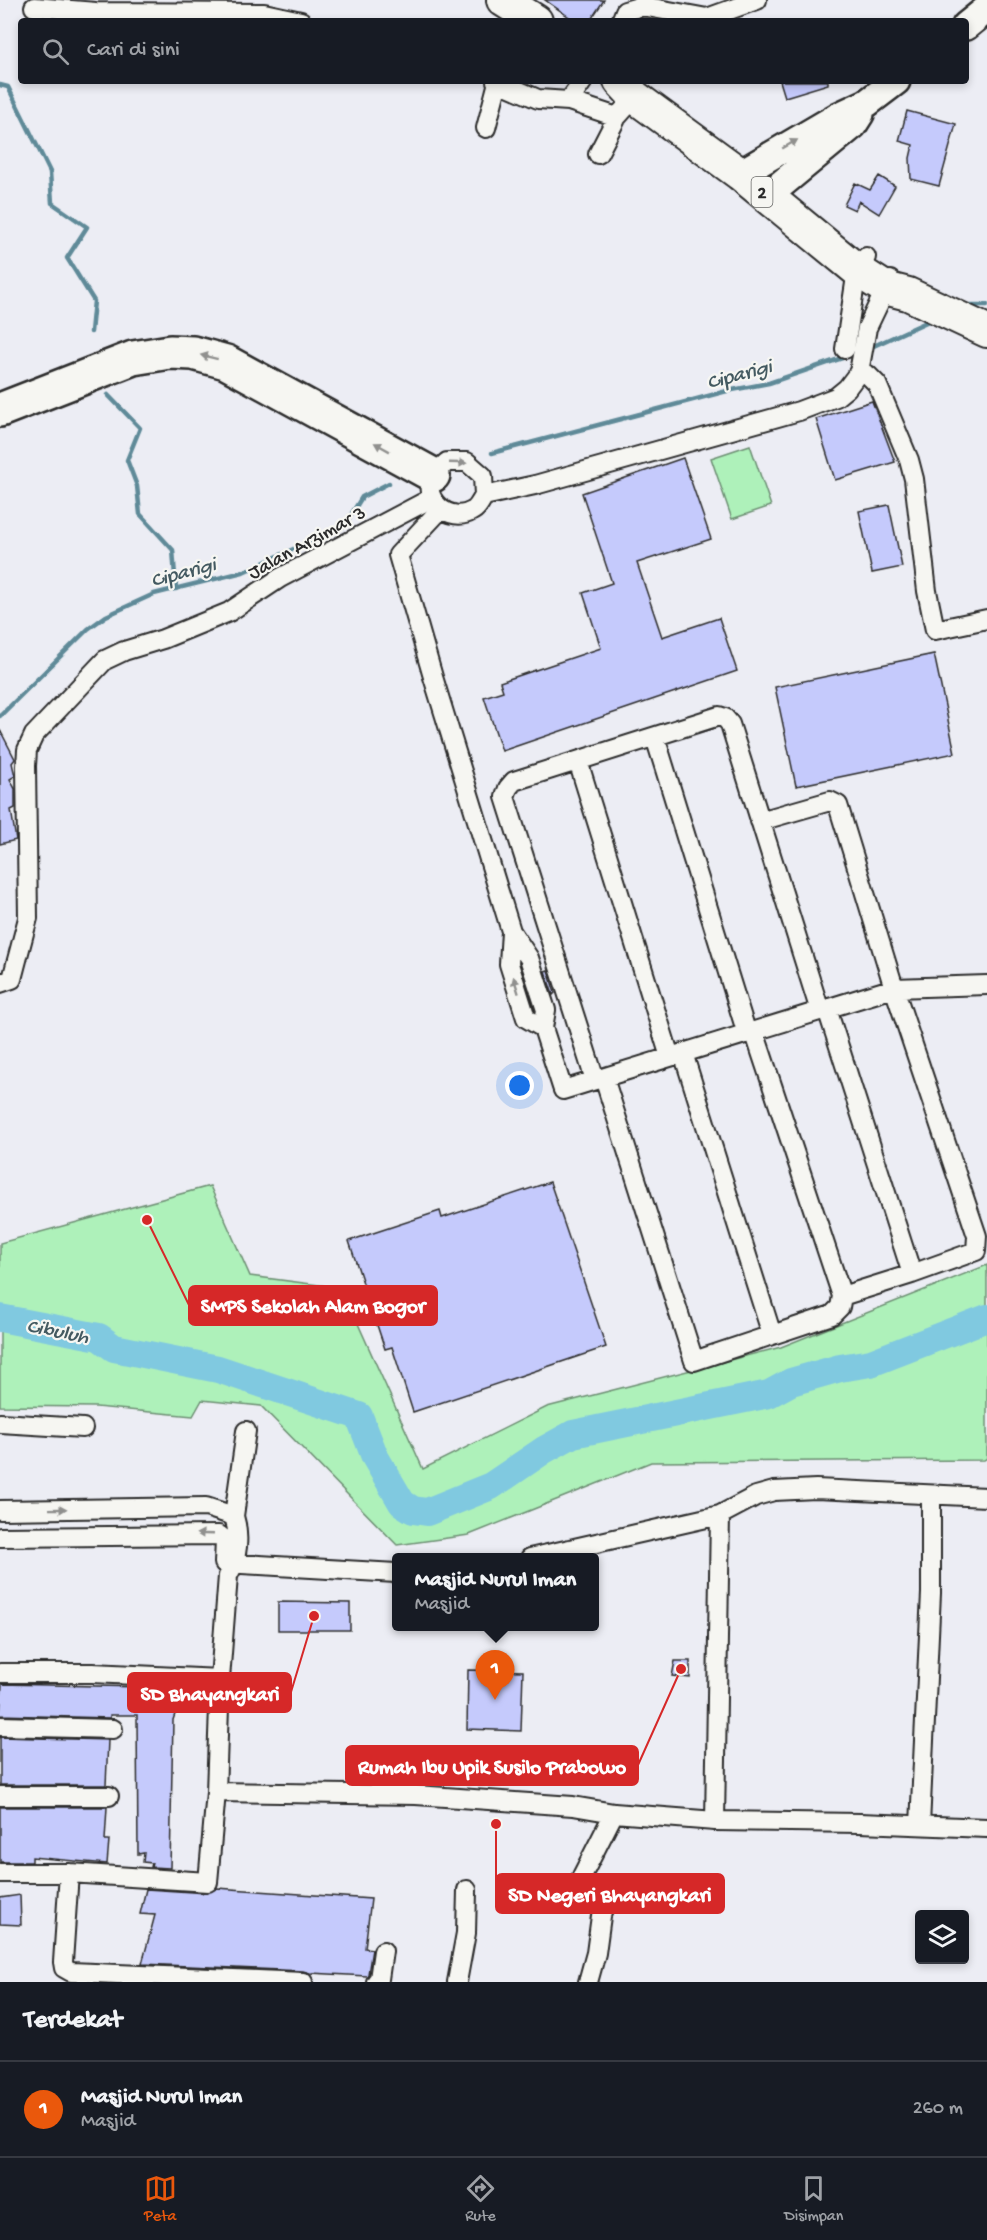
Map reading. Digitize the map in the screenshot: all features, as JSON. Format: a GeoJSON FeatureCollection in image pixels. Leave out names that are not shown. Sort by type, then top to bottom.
{"type":"FeatureCollection","features":[{"type":"Feature","properties":{"kind":"highway"},"geometry":{"type":"LineString","coordinates":[[504,0],[531,18]]}},
{"type":"Feature","properties":{"kind":"highway","name":"2"},"geometry":{"type":"LineString","coordinates":[[628,94],[747,170],[862,263],[904,291],[977,327]]}},
{"type":"Feature","properties":{"kind":"highway"},"geometry":{"type":"LineString","coordinates":[[0,410],[134,358],[170,352],[193,353],[226,362],[435,494]]}},
{"type":"Feature","properties":{"kind":"main road"},"geometry":{"type":"LineString","coordinates":[[969,24],[987,9]]}},
{"type":"Feature","properties":{"kind":"main road"},"geometry":{"type":"LineString","coordinates":[[747,170],[839,116],[867,103],[893,84]]}},
{"type":"Feature","properties":{"kind":"main road"},"geometry":{"type":"LineString","coordinates":[[773,191],[853,125],[867,103]]}},
{"type":"Feature","properties":{"kind":"street"},"geometry":{"type":"LineString","coordinates":[[622,18],[625,11],[642,6],[707,18],[757,0]]}},
{"type":"Feature","properties":{"kind":"street"},"geometry":{"type":"LineString","coordinates":[[34,6],[96,17],[169,6],[226,6],[286,18]]}},
{"type":"Feature","properties":{"kind":"street"},"geometry":{"type":"LineString","coordinates":[[486,128],[496,84]]}},
{"type":"Feature","properties":{"kind":"street"},"geometry":{"type":"LineString","coordinates":[[504,84],[538,99],[569,101],[628,94]]}},
{"type":"Feature","properties":{"kind":"street"},"geometry":{"type":"LineString","coordinates":[[569,101],[581,84]]}},
{"type":"Feature","properties":{"kind":"street"},"geometry":{"type":"LineString","coordinates":[[598,154],[628,94]]}},
{"type":"Feature","properties":{"kind":"street"},"geometry":{"type":"LineString","coordinates":[[845,350],[862,263]]}},
{"type":"Feature","properties":{"kind":"street"},"geometry":{"type":"LineString","coordinates":[[484,496],[536,485],[799,411],[836,397],[847,388],[860,370],[867,328],[904,291]]}},
{"type":"Feature","properties":{"kind":"street"},"geometry":{"type":"LineString","coordinates":[[860,370],[877,384],[909,460],[914,479],[927,591],[935,630],[987,619]]}},
{"type":"Feature","properties":{"kind":"street"},"geometry":{"type":"LineString","coordinates":[[435,494],[457,516],[474,511],[484,496],[483,476],[467,462],[447,462],[435,494],[398,555],[511,932],[509,964],[526,1018],[543,1028],[563,1090],[894,988],[987,985]]}},
{"type":"Feature","properties":{"kind":"street","name":"Jalan Arzimar 3"},"geometry":{"type":"LineString","coordinates":[[0,983],[12,979],[28,918],[26,766],[27,750],[34,735],[105,660],[229,612],[280,578],[435,494]]}},
{"type":"Feature","properties":{"kind":"street"},"geometry":{"type":"LineString","coordinates":[[655,737],[750,1033],[842,1296],[840,1307],[832,1315],[694,1361],[505,797],[514,781],[718,716],[725,718],[730,724],[760,821],[912,1274]]}},
{"type":"Feature","properties":{"kind":"street"},"geometry":{"type":"LineString","coordinates":[[578,761],[772,1335]]}},
{"type":"Feature","properties":{"kind":"street"},"geometry":{"type":"LineString","coordinates":[[760,821],[830,801],[838,805],[894,988],[978,1246],[976,1251],[970,1254],[842,1296]]}},
{"type":"Feature","properties":{"kind":"street"},"geometry":{"type":"LineString","coordinates":[[0,1423],[83,1428]]}},
{"type":"Feature","properties":{"kind":"street"},"geometry":{"type":"LineString","coordinates":[[0,1874],[69,1873],[208,1882],[216,1792],[220,1679],[229,1568],[238,1530],[234,1516],[246,1431]]}},
{"type":"Feature","properties":{"kind":"street"},"geometry":{"type":"LineString","coordinates":[[548,1553],[720,1515],[756,1496],[774,1491],[816,1489],[987,1497]]}},
{"type":"Feature","properties":{"kind":"street"},"geometry":{"type":"LineString","coordinates":[[920,1825],[930,1603],[931,1496]]}},
{"type":"Feature","properties":{"kind":"street"},"geometry":{"type":"LineString","coordinates":[[0,1510],[207,1507],[234,1516]]}},
{"type":"Feature","properties":{"kind":"street"},"geometry":{"type":"LineString","coordinates":[[715,1821],[720,1515]]}},
{"type":"Feature","properties":{"kind":"street"},"geometry":{"type":"LineString","coordinates":[[0,1537],[219,1535],[225,1540],[229,1568]]}},
{"type":"Feature","properties":{"kind":"street"},"geometry":{"type":"LineString","coordinates":[[229,1568],[392,1573]]}},
{"type":"Feature","properties":{"kind":"street"},"geometry":{"type":"LineString","coordinates":[[0,1673],[92,1673],[220,1679]]}},
{"type":"Feature","properties":{"kind":"street"},"geometry":{"type":"LineString","coordinates":[[0,1726],[113,1729]]}},
{"type":"Feature","properties":{"kind":"street"},"geometry":{"type":"LineString","coordinates":[[216,1792],[416,1796],[573,1806],[614,1813],[715,1821],[987,1828]]}},
{"type":"Feature","properties":{"kind":"street"},"geometry":{"type":"LineString","coordinates":[[0,1796],[109,1796]]}},
{"type":"Feature","properties":{"kind":"street"},"geometry":{"type":"LineString","coordinates":[[588,1982],[606,1899],[602,1893],[584,1882],[582,1876],[614,1813]]}},
{"type":"Feature","properties":{"kind":"street"},"geometry":{"type":"LineString","coordinates":[[69,1873],[63,1962],[64,1968],[71,1972],[303,1982]]}},
{"type":"Feature","properties":{"kind":"street"},"geometry":{"type":"LineString","coordinates":[[458,1982],[466,1933],[467,1890]]}},
{"type":"Feature","properties":{"kind":"street"},"geometry":{"type":"LineString","coordinates":[[376,1982],[379,1979],[383,1951]]}},
{"type":"Feature","properties":{"kind":"green space"},"geometry":{"type":"Polygon","coordinates":[[[750,445],[771,506],[732,519],[711,458],[750,445]]]}},
{"type":"Feature","properties":{"kind":"green space"},"geometry":{"type":"Polygon","coordinates":[[[210,1186],[250,1276],[342,1288],[423,1469],[547,1407],[781,1347],[987,1265],[987,1458],[984,1460],[651,1462],[469,1535],[397,1545],[261,1406],[202,1400],[193,1416],[96,1407],[0,1406],[0,1243],[210,1186]]]}},
{"type":"Feature","properties":{"kind":"building"},"geometry":{"type":"Polygon","coordinates":[[[545,0],[604,0],[592,18],[571,18],[545,0]]]}},
{"type":"Feature","properties":{"kind":"building"},"geometry":{"type":"Polygon","coordinates":[[[781,84],[828,84],[785,97],[781,84]]]}},
{"type":"Feature","properties":{"kind":"building"},"geometry":{"type":"Polygon","coordinates":[[[907,111],[956,124],[939,186],[911,179],[910,158],[913,145],[899,141],[907,111]]]}},
{"type":"Feature","properties":{"kind":"building"},"geometry":{"type":"Polygon","coordinates":[[[879,176],[895,186],[879,214],[859,201],[855,210],[844,205],[855,183],[870,190],[879,176]]]}},
{"type":"Feature","properties":{"kind":"building"},"geometry":{"type":"Polygon","coordinates":[[[872,401],[895,462],[835,480],[816,419],[872,401]]]}},
{"type":"Feature","properties":{"kind":"building"},"geometry":{"type":"Polygon","coordinates":[[[683,458],[711,539],[637,563],[662,637],[719,618],[737,671],[502,751],[484,697],[503,691],[500,682],[601,648],[583,593],[612,583],[582,493],[683,458]]]}},
{"type":"Feature","properties":{"kind":"building"},"geometry":{"type":"Polygon","coordinates":[[[889,505],[902,567],[872,573],[859,511],[889,505]]]}},
{"type":"Feature","properties":{"kind":"building"},"geometry":{"type":"Polygon","coordinates":[[[934,654],[955,753],[796,786],[775,687],[934,654]]]}},
{"type":"Feature","properties":{"kind":"building"},"geometry":{"type":"Polygon","coordinates":[[[0,730],[15,759],[12,763],[15,776],[10,779],[15,789],[15,808],[11,810],[16,840],[0,844],[0,730]]]}},
{"type":"Feature","properties":{"kind":"building"},"geometry":{"type":"Polygon","coordinates":[[[548,970],[555,993],[553,995],[545,971],[548,970]]]}},
{"type":"Feature","properties":{"kind":"building"},"geometry":{"type":"Polygon","coordinates":[[[550,1182],[606,1347],[413,1412],[392,1347],[385,1349],[349,1241],[440,1211],[442,1218],[550,1182]]]}},
{"type":"Feature","properties":{"kind":"building"},"geometry":{"type":"Polygon","coordinates":[[[278,1602],[350,1603],[350,1630],[278,1630],[278,1602]]]}},
{"type":"Feature","properties":{"kind":"building"},"geometry":{"type":"Polygon","coordinates":[[[675,1661],[690,1661],[690,1678],[672,1676],[675,1661]]]}},
{"type":"Feature","properties":{"kind":"building"},"geometry":{"type":"Polygon","coordinates":[[[468,1670],[523,1671],[521,1731],[467,1729],[468,1670]]]}},
{"type":"Feature","properties":{"kind":"building"},"geometry":{"type":"Polygon","coordinates":[[[2,1684],[143,1687],[143,1692],[181,1697],[173,1720],[170,1868],[151,1867],[152,1863],[143,1862],[144,1853],[138,1854],[137,1715],[110,1715],[110,1718],[0,1715],[2,1684]]]}},
{"type":"Feature","properties":{"kind":"building"},"geometry":{"type":"Polygon","coordinates":[[[0,1737],[108,1740],[106,1785],[0,1785],[0,1737]]]}},
{"type":"Feature","properties":{"kind":"building"},"geometry":{"type":"Polygon","coordinates":[[[0,1807],[107,1807],[105,1840],[109,1840],[107,1864],[32,1857],[32,1862],[0,1862],[0,1807]]]}},
{"type":"Feature","properties":{"kind":"building"},"geometry":{"type":"Polygon","coordinates":[[[217,1888],[371,1899],[365,1948],[372,1949],[367,1976],[142,1964],[155,1915],[140,1914],[146,1889],[207,1893],[217,1888]]]}},
{"type":"Feature","properties":{"kind":"building"},"geometry":{"type":"Polygon","coordinates":[[[20,1895],[21,1925],[0,1924],[0,1898],[20,1895]]]}},
{"type":"Feature","properties":{"kind":"waterway"},"geometry":{"type":"LineString","coordinates":[[0,85],[8,87],[50,172],[52,203],[87,227],[67,258],[94,301],[91,332]]}},
{"type":"Feature","properties":{"kind":"waterway","name":"Ciparigi"},"geometry":{"type":"LineString","coordinates":[[964,308],[970,305],[987,305]]}},
{"type":"Feature","properties":{"kind":"waterway","name":"Ciparigi"},"geometry":{"type":"LineString","coordinates":[[867,349],[933,319]]}},
{"type":"Feature","properties":{"kind":"waterway","name":"Ciparigi"},"geometry":{"type":"LineString","coordinates":[[492,453],[727,391],[769,383],[848,356]]}},
{"type":"Feature","properties":{"kind":"waterway"},"geometry":{"type":"LineString","coordinates":[[108,395],[140,428],[127,460],[137,486],[140,514],[173,550],[176,589]]}},
{"type":"Feature","properties":{"kind":"waterway","name":"Ciparigi"},"geometry":{"type":"LineString","coordinates":[[0,716],[88,629],[106,616],[154,594],[243,572],[344,526],[362,497],[389,483]]}},
{"type":"Feature","properties":{"kind":"waterway","name":"Cibuluh"},"geometry":{"type":"LineString","coordinates":[[0,1318],[99,1337],[114,1348],[218,1369],[359,1416],[375,1457],[402,1503],[413,1510],[427,1512],[491,1486],[544,1450],[573,1434],[769,1394],[791,1382],[840,1368],[871,1363],[987,1318]]}},
{"type":"Feature","properties":{"kind":"place","name":"SMPS Sekolah Alam Bogor"},"geometry":{"type":"Point","coordinates":[147,1220]}},
{"type":"Feature","properties":{"kind":"place","name":"SD Bhayangkari"},"geometry":{"type":"Point","coordinates":[314,1616]}},
{"type":"Feature","properties":{"kind":"place","name":"Rumah Ibu Upik Susilo Prabowo"},"geometry":{"type":"Point","coordinates":[681,1669]}},
{"type":"Feature","properties":{"kind":"place","name":"Masjid Nurul Iman"},"geometry":{"type":"Point","coordinates":[495,1700]}},
{"type":"Feature","properties":{"kind":"place","name":"SD Negeri Bhayangkari"},"geometry":{"type":"Point","coordinates":[496,1824]}}]}
